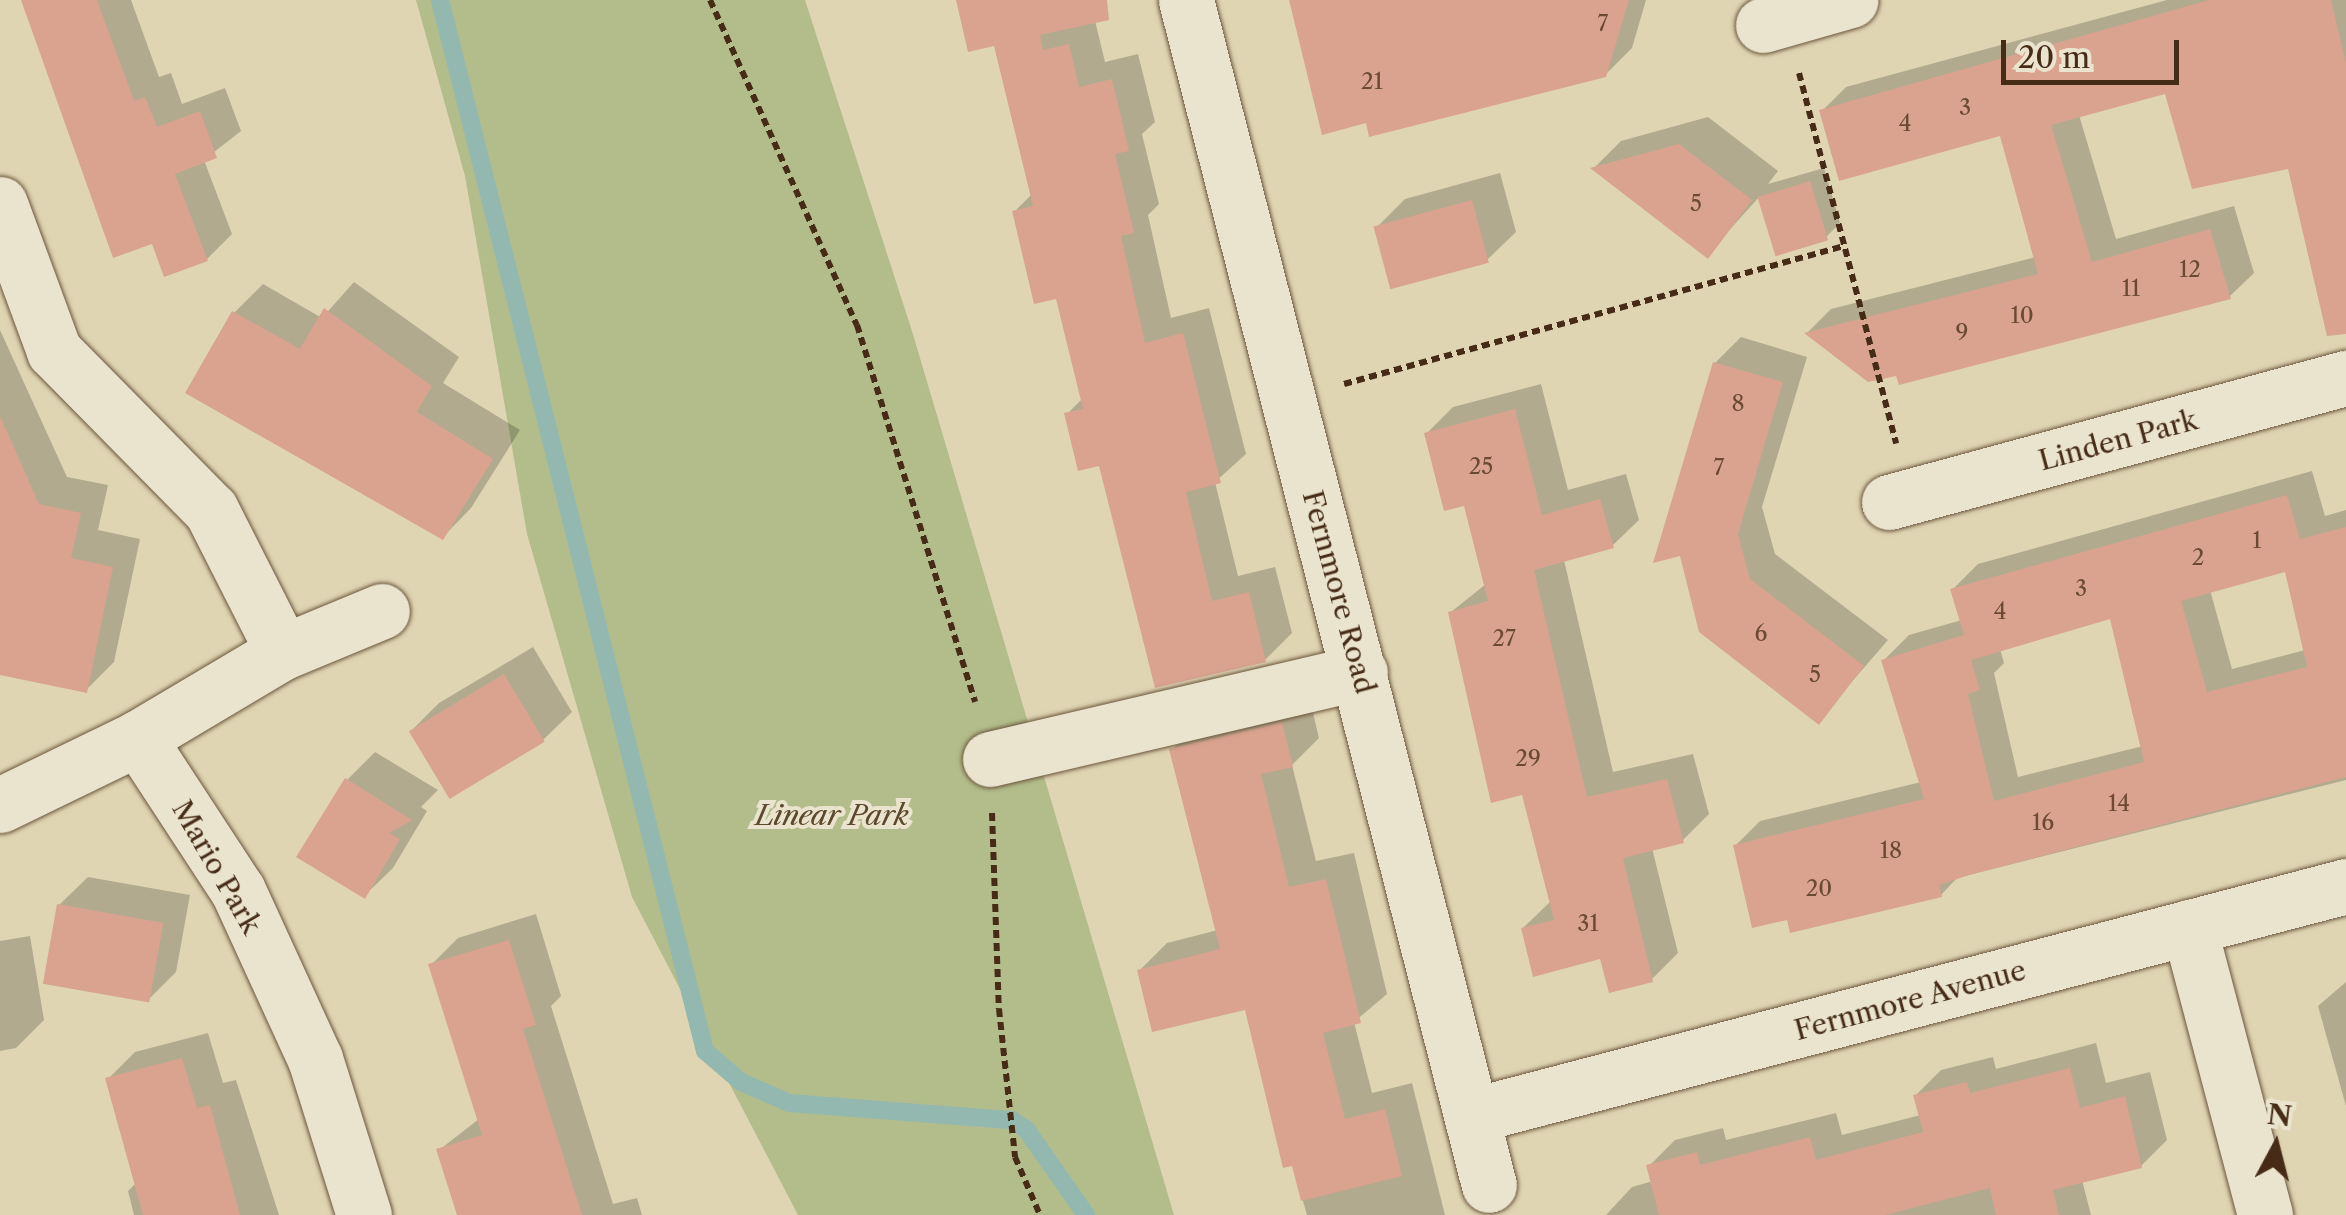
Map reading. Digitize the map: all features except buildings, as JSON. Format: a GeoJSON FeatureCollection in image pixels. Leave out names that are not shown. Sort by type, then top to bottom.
{"type":"FeatureCollection","features":[{"type":"Feature","properties":{"kind":"street","name":"Fernmore Road"},"geometry":{"type":"LineString","coordinates":[[1186,0],[1490,1185]]}},
{"type":"Feature","properties":{"kind":"street"},"geometry":{"type":"LineString","coordinates":[[1774,22],[1852,0]]}},
{"type":"Feature","properties":{"kind":"street"},"geometry":{"type":"LineString","coordinates":[[0,204],[54,351],[211,510],[283,652]]}},
{"type":"Feature","properties":{"kind":"street","name":"Linden Park"},"geometry":{"type":"LineString","coordinates":[[1899,499],[2346,378]]}},
{"type":"Feature","properties":{"kind":"street"},"geometry":{"type":"LineString","coordinates":[[0,805],[138,738],[283,652],[382,611]]}},
{"type":"Feature","properties":{"kind":"street"},"geometry":{"type":"LineString","coordinates":[[990,759],[1360,672]]}},
{"type":"Feature","properties":{"kind":"street","name":"Mario Park"},"geometry":{"type":"LineString","coordinates":[[138,738],[238,892],[315,1059],[364,1215]]}},
{"type":"Feature","properties":{"kind":"street","name":"Fernmore Avenue"},"geometry":{"type":"LineString","coordinates":[[1474,1115],[2346,886]]}},
{"type":"Feature","properties":{"kind":"street"},"geometry":{"type":"LineString","coordinates":[[2189,927],[2265,1215]]}},
{"type":"Feature","properties":{"kind":"path"},"geometry":{"type":"LineString","coordinates":[[710,0],[857,325],[957,631],[990,759],[1015,1157],[1040,1215]]}},
{"type":"Feature","properties":{"kind":"path"},"geometry":{"type":"LineString","coordinates":[[1774,22],[1844,246],[1899,499]]}},
{"type":"Feature","properties":{"kind":"path"},"geometry":{"type":"LineString","coordinates":[[1289,399],[1844,246]]}},
{"type":"Feature","properties":{"kind":"green space","name":"Linear Park"},"geometry":{"type":"Polygon","coordinates":[[[416,0],[805,0],[912,331],[1174,1215],[798,1215],[632,897],[527,534],[465,176],[416,0]]]}},
{"type":"Feature","properties":{"kind":"waterway"},"geometry":{"type":"LineString","coordinates":[[440,0],[705,1051],[741,1082],[789,1103],[1012,1120],[1026,1129],[1086,1215]]}}]}
